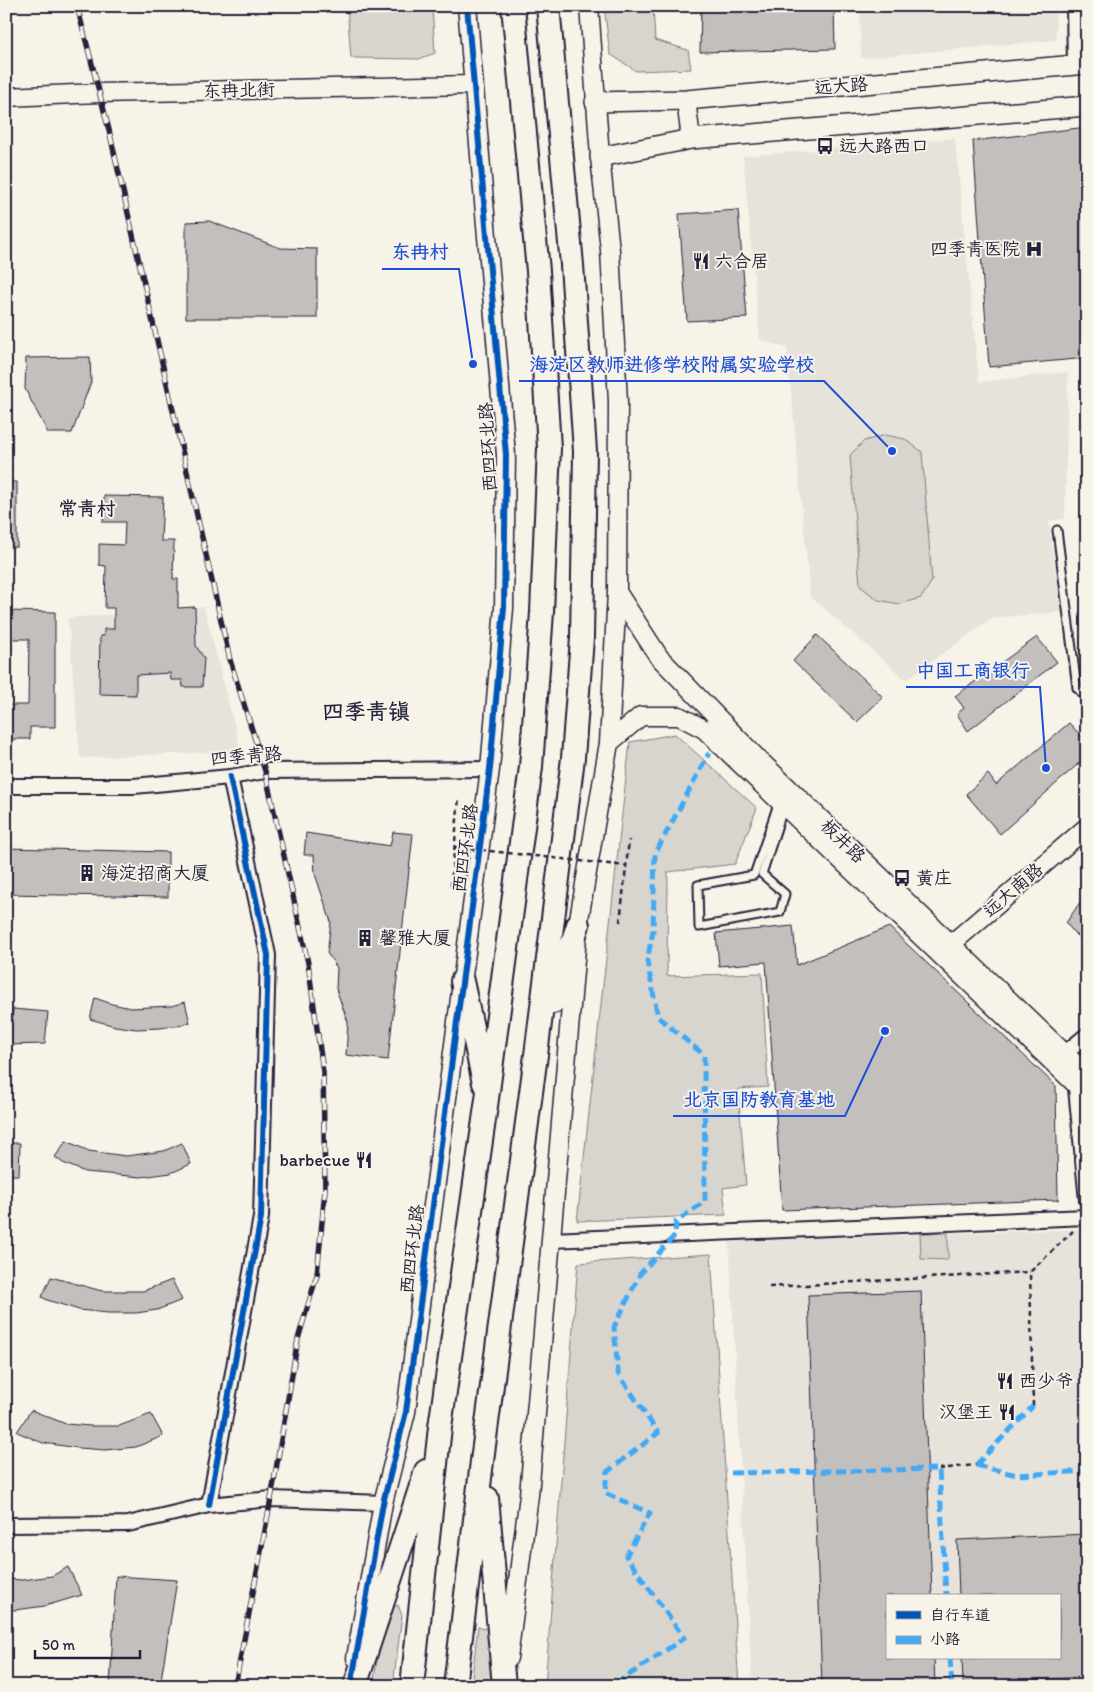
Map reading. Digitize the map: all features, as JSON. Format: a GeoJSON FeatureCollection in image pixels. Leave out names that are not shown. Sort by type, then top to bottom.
{"type":"FeatureCollection","features":[{"type":"Feature","properties":{"kind":"highway"},"geometry":{"type":"LineString","coordinates":[[412,1686],[440,1427],[487,1099],[531,767],[542,612],[548,448],[538,271],[513,6]]}},
{"type":"Feature","properties":{"kind":"highway"},"geometry":{"type":"LineString","coordinates":[[455,1686],[482,1453],[536,1055],[574,749],[582,638],[585,451],[572,265],[548,6]]}},
{"type":"Feature","properties":{"kind":"highway"},"geometry":{"type":"LineString","coordinates":[[536,1055],[578,925]]}},
{"type":"Feature","properties":{"kind":"highway"},"geometry":{"type":"LineString","coordinates":[[462,981],[487,1099]]}},
{"type":"Feature","properties":{"kind":"highway"},"geometry":{"type":"LineString","coordinates":[[355,1686],[440,1427]]}},
{"type":"Feature","properties":{"kind":"highway"},"geometry":{"type":"LineString","coordinates":[[482,1453],[504,1686]]}},
{"type":"Feature","properties":{"kind":"main road","name":"远大路"},"geometry":{"type":"LineString","coordinates":[[595,102],[686,100],[1081,65]]}},
{"type":"Feature","properties":{"kind":"main road"},"geometry":{"type":"LineString","coordinates":[[600,157],[691,139],[1087,106]]}},
{"type":"Feature","properties":{"kind":"street","name":"西四环北路"},"geometry":{"type":"LineString","coordinates":[[351,1686],[383,1503],[406,1412],[490,769],[504,608],[506,455],[466,6]]}},
{"type":"Feature","properties":{"kind":"street"},"geometry":{"type":"LineString","coordinates":[[504,1686],[529,1495],[578,925],[609,742],[617,592],[618,402],[610,250],[595,102],[589,6]]}},
{"type":"Feature","properties":{"kind":"street"},"geometry":{"type":"LineString","coordinates":[[1074,6],[1081,65]]}},
{"type":"Feature","properties":{"kind":"street","name":"东冉北街"},"geometry":{"type":"LineString","coordinates":[[6,97],[472,85]]}},
{"type":"Feature","properties":{"kind":"street"},"geometry":{"type":"LineString","coordinates":[[686,100],[691,139]]}},
{"type":"Feature","properties":{"kind":"street","name":"板井路"},"geometry":{"type":"LineString","coordinates":[[617,592],[659,657],[945,949],[1078,1074]]}},
{"type":"Feature","properties":{"kind":"street"},"geometry":{"type":"LineString","coordinates":[[609,742],[641,716],[680,716],[704,729],[782,803],[945,949],[1078,1074]]}},
{"type":"Feature","properties":{"kind":"street","name":"四季青路"},"geometry":{"type":"LineString","coordinates":[[6,786],[134,786],[230,777],[265,771],[490,769]]}},
{"type":"Feature","properties":{"kind":"street"},"geometry":{"type":"LineString","coordinates":[[209,1505],[262,1217],[268,955],[230,777]]}},
{"type":"Feature","properties":{"kind":"street","name":"远大南路"},"geometry":{"type":"LineString","coordinates":[[945,949],[1087,827]]}},
{"type":"Feature","properties":{"kind":"street"},"geometry":{"type":"LineString","coordinates":[[1087,1035],[1078,1074],[1087,1201]]}},
{"type":"Feature","properties":{"kind":"street"},"geometry":{"type":"LineString","coordinates":[[550,1240],[1083,1221]]}},
{"type":"Feature","properties":{"kind":"street"},"geometry":{"type":"LineString","coordinates":[[6,1525],[128,1524],[209,1505],[271,1499],[383,1503]]}},
{"type":"Feature","properties":{"kind":"lane"},"geometry":{"type":"LineString","coordinates":[[1057,530],[1077,688],[1087,699]]}},
{"type":"Feature","properties":{"kind":"lane"},"geometry":{"type":"LineString","coordinates":[[782,803],[762,874],[785,894],[780,912],[699,927],[698,885],[754,875],[782,803]]}},
{"type":"Feature","properties":{"kind":"path"},"geometry":{"type":"LineString","coordinates":[[451,886],[459,797]]}},
{"type":"Feature","properties":{"kind":"path"},"geometry":{"type":"LineString","coordinates":[[620,922],[629,840]]}},
{"type":"Feature","properties":{"kind":"path"},"geometry":{"type":"LineString","coordinates":[[454,847],[626,866]]}},
{"type":"Feature","properties":{"kind":"path"},"geometry":{"type":"LineString","coordinates":[[769,1287],[1030,1272],[1083,1221]]}},
{"type":"Feature","properties":{"kind":"path"},"geometry":{"type":"LineString","coordinates":[[1030,1272],[1033,1406]]}},
{"type":"Feature","properties":{"kind":"path"},"geometry":{"type":"LineString","coordinates":[[939,1469],[976,1465]]}},
{"type":"Feature","properties":{"kind":"shaded area"},"geometry":{"type":"Polygon","coordinates":[[[347,6],[432,6],[435,53],[419,59],[351,58],[347,6]]]}},
{"type":"Feature","properties":{"kind":"shaded area"},"geometry":{"type":"Polygon","coordinates":[[[604,6],[653,6],[655,40],[688,50],[691,69],[636,71],[610,54],[604,6]]]}},
{"type":"Feature","properties":{"kind":"shaded area"},"geometry":{"type":"Polygon","coordinates":[[[860,6],[1056,6],[1056,40],[861,58],[860,6]]]}},
{"type":"Feature","properties":{"kind":"shaded area"},"geometry":{"type":"Polygon","coordinates":[[[955,138],[979,382],[1068,372],[1065,519],[1049,521],[1061,612],[992,618],[906,680],[810,596],[787,348],[760,340],[743,156],[955,138]]]}},
{"type":"Feature","properties":{"kind":"shaded area"},"geometry":{"type":"Polygon","coordinates":[[[885,435],[905,439],[922,452],[932,581],[921,598],[899,604],[878,600],[860,586],[850,455],[864,441],[885,435]]]}},
{"type":"Feature","properties":{"kind":"shaded area"},"geometry":{"type":"Polygon","coordinates":[[[204,607],[241,751],[80,758],[68,618],[204,607]]]}},
{"type":"Feature","properties":{"kind":"shaded area"},"geometry":{"type":"Polygon","coordinates":[[[675,734],[757,808],[735,864],[668,872],[667,976],[762,973],[768,1087],[738,1089],[746,1185],[723,1188],[726,1215],[577,1221],[630,742],[675,734]]]}},
{"type":"Feature","properties":{"kind":"shaded area"},"geometry":{"type":"Polygon","coordinates":[[[1087,1229],[1087,1686],[752,1686],[729,1240],[1087,1229]]]}},
{"type":"Feature","properties":{"kind":"shaded area"},"geometry":{"type":"Polygon","coordinates":[[[920,1233],[948,1233],[948,1260],[921,1259],[920,1233]]]}},
{"type":"Feature","properties":{"kind":"shaded area"},"geometry":{"type":"Polygon","coordinates":[[[711,1254],[739,1686],[545,1686],[578,1263],[711,1254]]]}},
{"type":"Feature","properties":{"kind":"shaded area"},"geometry":{"type":"Polygon","coordinates":[[[398,1605],[402,1615],[393,1686],[373,1686],[380,1642],[388,1610],[398,1605]]]}},
{"type":"Feature","properties":{"kind":"shaded area"},"geometry":{"type":"Polygon","coordinates":[[[478,1626],[492,1631],[493,1669],[491,1686],[471,1686],[478,1626]]]}},
{"type":"Feature","properties":{"kind":"building"},"geometry":{"type":"Polygon","coordinates":[[[701,6],[834,6],[835,49],[700,52],[701,6]]]}},
{"type":"Feature","properties":{"kind":"building","name":"四季青医院"},"geometry":{"type":"Polygon","coordinates":[[[1087,127],[1087,358],[989,367],[973,141],[1087,127]]]}},
{"type":"Feature","properties":{"kind":"building"},"geometry":{"type":"Polygon","coordinates":[[[738,210],[747,318],[687,321],[679,214],[738,210]]]}},
{"type":"Feature","properties":{"kind":"building"},"geometry":{"type":"Polygon","coordinates":[[[209,221],[280,248],[317,249],[317,318],[186,318],[186,222],[209,221]]]}},
{"type":"Feature","properties":{"kind":"building"},"geometry":{"type":"Polygon","coordinates":[[[90,357],[91,382],[72,433],[48,433],[25,389],[26,358],[90,357]]]}},
{"type":"Feature","properties":{"kind":"building"},"geometry":{"type":"Polygon","coordinates":[[[6,482],[17,482],[17,547],[6,547],[6,482]]]}},
{"type":"Feature","properties":{"kind":"building"},"geometry":{"type":"Polygon","coordinates":[[[104,496],[163,497],[161,541],[174,541],[173,579],[178,579],[178,608],[195,607],[196,646],[204,658],[202,687],[183,687],[182,680],[171,680],[170,673],[136,675],[136,695],[99,694],[100,636],[104,636],[104,629],[114,629],[114,608],[105,608],[106,566],[99,565],[99,544],[124,545],[125,522],[103,522],[104,496]]]}},
{"type":"Feature","properties":{"kind":"building"},"geometry":{"type":"Polygon","coordinates":[[[6,611],[55,612],[55,727],[30,727],[30,739],[6,739],[6,705],[28,705],[29,639],[6,639],[6,611]]]}},
{"type":"Feature","properties":{"kind":"building"},"geometry":{"type":"Polygon","coordinates":[[[817,635],[883,697],[857,722],[793,661],[817,635]]]}},
{"type":"Feature","properties":{"kind":"building"},"geometry":{"type":"Polygon","coordinates":[[[1037,637],[1057,662],[968,731],[957,714],[964,708],[955,696],[1037,637]]]}},
{"type":"Feature","properties":{"kind":"building"},"geometry":{"type":"Polygon","coordinates":[[[1069,723],[1087,742],[1087,756],[1000,834],[966,794],[988,774],[996,785],[1069,723]]]}},
{"type":"Feature","properties":{"kind":"building","name":"馨雅大厦"},"geometry":{"type":"Polygon","coordinates":[[[393,832],[413,834],[388,1060],[346,1055],[348,1022],[336,989],[337,968],[327,953],[331,922],[315,874],[314,855],[304,855],[306,833],[390,846],[393,832]]]}},
{"type":"Feature","properties":{"kind":"building","name":"海淀招商大厦"},"geometry":{"type":"Polygon","coordinates":[[[6,848],[168,852],[168,897],[6,894],[6,848]]]}},
{"type":"Feature","properties":{"kind":"building"},"geometry":{"type":"Polygon","coordinates":[[[1087,892],[1087,948],[1066,923],[1087,892]]]}},
{"type":"Feature","properties":{"kind":"building"},"geometry":{"type":"Polygon","coordinates":[[[793,926],[797,965],[889,927],[1056,1086],[1058,1200],[782,1210],[766,962],[719,966],[716,933],[793,926]]]}},
{"type":"Feature","properties":{"kind":"building"},"geometry":{"type":"Polygon","coordinates":[[[95,998],[131,1008],[171,1006],[185,1002],[190,1023],[161,1028],[136,1029],[115,1026],[90,1019],[95,998]]]}},
{"type":"Feature","properties":{"kind":"building"},"geometry":{"type":"Polygon","coordinates":[[[13,1009],[48,1012],[45,1044],[6,1045],[6,1029],[11,1029],[13,1009]]]}},
{"type":"Feature","properties":{"kind":"building"},"geometry":{"type":"Polygon","coordinates":[[[66,1141],[89,1151],[126,1156],[164,1151],[182,1143],[191,1164],[171,1173],[141,1177],[85,1172],[63,1163],[55,1157],[66,1141]]]}},
{"type":"Feature","properties":{"kind":"building"},"geometry":{"type":"Polygon","coordinates":[[[6,1143],[20,1143],[19,1175],[6,1175],[6,1143]]]}},
{"type":"Feature","properties":{"kind":"building"},"geometry":{"type":"Polygon","coordinates":[[[51,1277],[102,1291],[143,1291],[172,1280],[182,1300],[157,1310],[136,1313],[79,1310],[42,1297],[51,1277]]]}},
{"type":"Feature","properties":{"kind":"building"},"geometry":{"type":"Polygon","coordinates":[[[921,1291],[932,1594],[886,1594],[886,1660],[934,1660],[935,1686],[822,1686],[808,1295],[921,1291]]]}},
{"type":"Feature","properties":{"kind":"building"},"geometry":{"type":"Polygon","coordinates":[[[31,1410],[66,1424],[90,1426],[119,1426],[151,1414],[163,1436],[136,1447],[105,1450],[43,1443],[17,1432],[31,1410]]]}},
{"type":"Feature","properties":{"kind":"building"},"geometry":{"type":"Polygon","coordinates":[[[1087,1534],[1087,1677],[963,1683],[962,1660],[1060,1660],[1060,1594],[959,1594],[957,1540],[1087,1534]]]}},
{"type":"Feature","properties":{"kind":"building"},"geometry":{"type":"Polygon","coordinates":[[[68,1567],[82,1595],[45,1606],[15,1610],[6,1609],[6,1579],[22,1580],[52,1576],[68,1567]]]}},
{"type":"Feature","properties":{"kind":"building"},"geometry":{"type":"Polygon","coordinates":[[[116,1576],[177,1580],[160,1686],[110,1686],[116,1576]]]}},
{"type":"Feature","properties":{"kind":"railway"},"geometry":{"type":"LineString","coordinates":[[77,6],[109,130],[230,660],[265,771],[308,963],[323,1072],[325,1190],[317,1275],[298,1339],[271,1499],[235,1686]]}},
{"type":"Feature","properties":{"kind":"marked path"},"geometry":{"type":"LineString","coordinates":[[618,1686],[623,1679],[684,1638],[626,1556],[650,1513],[605,1493],[607,1472],[658,1433],[618,1373],[614,1327],[640,1274],[675,1235],[676,1222],[705,1201],[704,1055],[658,1017],[647,961],[653,931],[655,854],[709,753]]}},
{"type":"Feature","properties":{"kind":"marked path"},"geometry":{"type":"LineString","coordinates":[[976,1465],[1033,1406]]}},
{"type":"Feature","properties":{"kind":"marked path"},"geometry":{"type":"LineString","coordinates":[[976,1465],[1017,1475],[1087,1471]]}},
{"type":"Feature","properties":{"kind":"marked path"},"geometry":{"type":"LineString","coordinates":[[731,1473],[939,1469],[946,1594]]}},
{"type":"Feature","properties":{"kind":"marked path"},"geometry":{"type":"LineString","coordinates":[[950,1660],[952,1686]]}},
{"type":"Feature","properties":{"kind":"cycle path"},"geometry":{"type":"LineString","coordinates":[[351,1686],[383,1503],[406,1412],[490,769],[504,608],[506,455],[467,6]]}},
{"type":"Feature","properties":{"kind":"cycle path"},"geometry":{"type":"LineString","coordinates":[[209,1505],[261,1217],[268,955],[230,777]]}},
{"type":"Feature","properties":{"kind":"place","name":"远大路西口"},"geometry":{"type":"Point","coordinates":[825,146]}},
{"type":"Feature","properties":{"kind":"place","name":"四季青医院"},"geometry":{"type":"Point","coordinates":[1034,249]}},
{"type":"Feature","properties":{"kind":"place","name":"六合居"},"geometry":{"type":"Point","coordinates":[701,261]}},
{"type":"Feature","properties":{"kind":"place","name":"东冉村"},"geometry":{"type":"Point","coordinates":[473,364]}},
{"type":"Feature","properties":{"kind":"place","name":"海淀区教师进修学校附属实验学校"},"geometry":{"type":"Point","coordinates":[892,451]}},
{"type":"Feature","properties":{"kind":"place","name":"中国工商银行"},"geometry":{"type":"Point","coordinates":[1046,768]}},
{"type":"Feature","properties":{"kind":"place","name":"海淀招商大厦"},"geometry":{"type":"Point","coordinates":[87,873]}},
{"type":"Feature","properties":{"kind":"place","name":"黄庄"},"geometry":{"type":"Point","coordinates":[902,878]}},
{"type":"Feature","properties":{"kind":"place","name":"馨雅大厦"},"geometry":{"type":"Point","coordinates":[365,938]}},
{"type":"Feature","properties":{"kind":"place","name":"北京国防教育基地"},"geometry":{"type":"Point","coordinates":[885,1031]}},
{"type":"Feature","properties":{"kind":"place","name":"barbecue"},"geometry":{"type":"Point","coordinates":[364,1160]}},
{"type":"Feature","properties":{"kind":"place","name":"西少爷"},"geometry":{"type":"Point","coordinates":[1005,1381]}},
{"type":"Feature","properties":{"kind":"place","name":"汉堡王"},"geometry":{"type":"Point","coordinates":[1007,1412]}},
{"type":"Feature","properties":{"kind":"district","name":"常青村"},"geometry":{"type":"Point","coordinates":[87,508]}},
{"type":"Feature","properties":{"kind":"district","name":"四季青镇"},"geometry":{"type":"Point","coordinates":[366,711]}}]}
